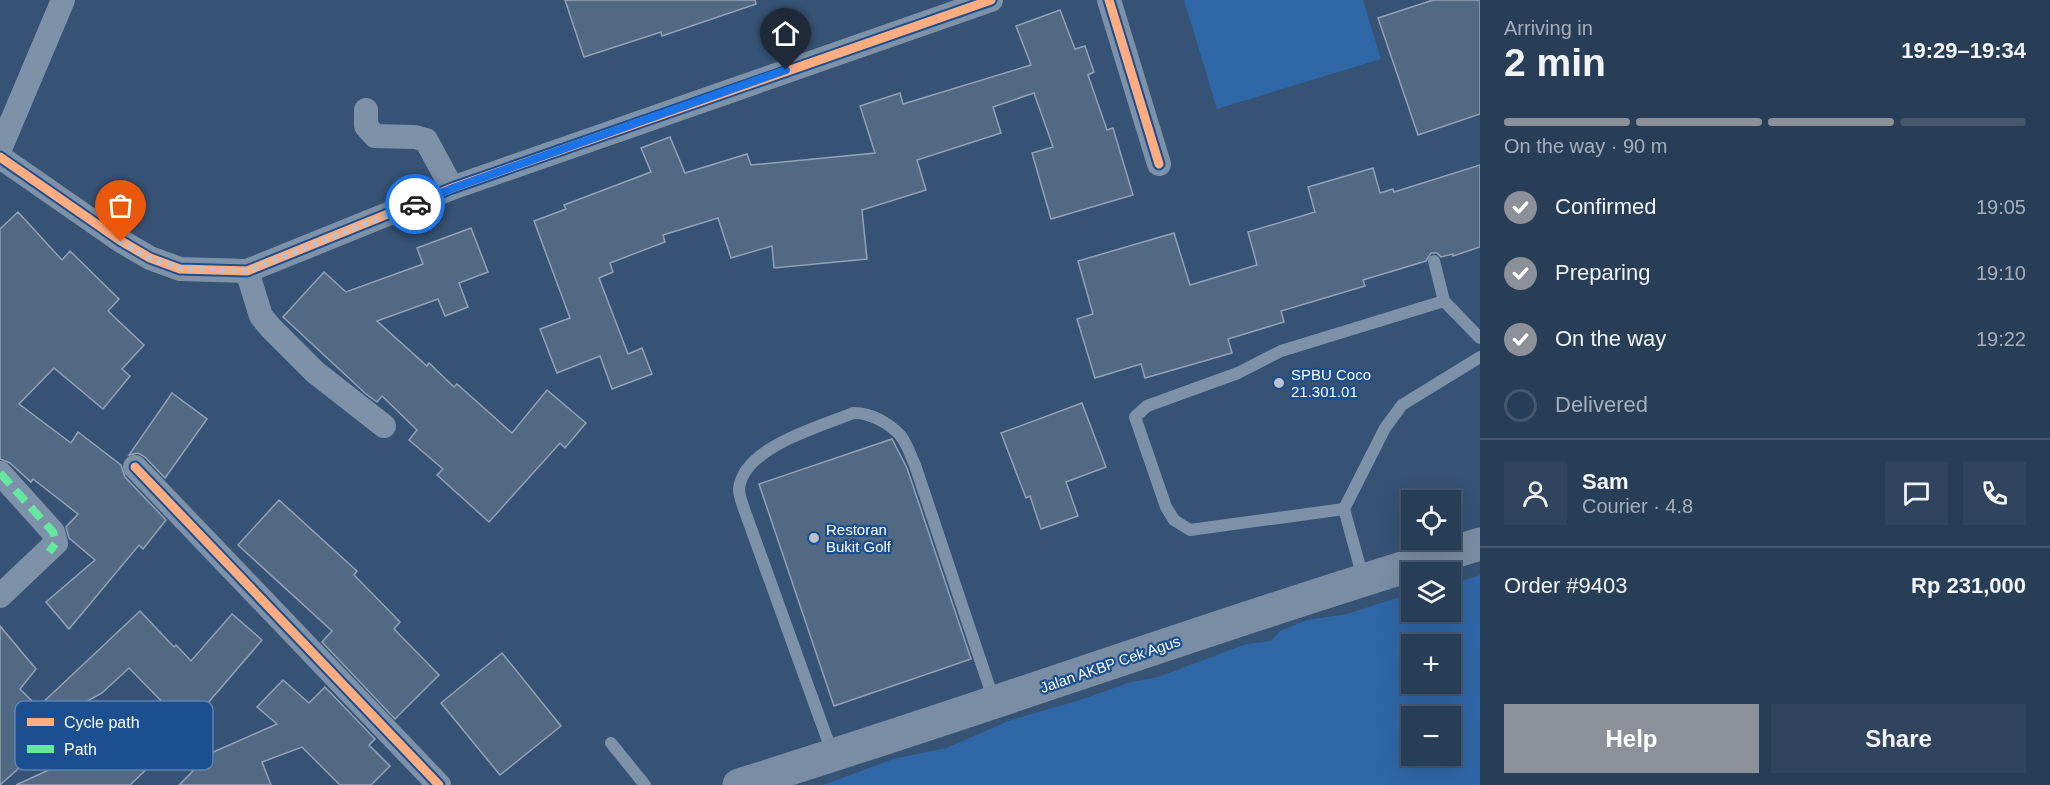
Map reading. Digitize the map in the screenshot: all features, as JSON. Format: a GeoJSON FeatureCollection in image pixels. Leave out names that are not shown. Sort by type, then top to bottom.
{"type":"FeatureCollection","features":[{"type":"Feature","properties":{"kind":"main road","name":"Jalan AKBP Cek Agus"},"geometry":{"type":"LineString","coordinates":[[739,785],[994,703],[1363,579],[1480,544]]}},
{"type":"Feature","properties":{"kind":"street"},"geometry":{"type":"LineString","coordinates":[[0,149],[63,0]]}},
{"type":"Feature","properties":{"kind":"street"},"geometry":{"type":"LineString","coordinates":[[0,157],[121,242],[150,258],[180,268],[247,271],[453,188],[991,0]]}},
{"type":"Feature","properties":{"kind":"street"},"geometry":{"type":"LineString","coordinates":[[1109,0],[1159,164]]}},
{"type":"Feature","properties":{"kind":"street"},"geometry":{"type":"LineString","coordinates":[[366,110],[366,126],[375,136],[415,137],[426,140],[453,188]]}},
{"type":"Feature","properties":{"kind":"street"},"geometry":{"type":"LineString","coordinates":[[247,271],[261,315],[270,327],[315,372],[384,426]]}},
{"type":"Feature","properties":{"kind":"street"},"geometry":{"type":"LineString","coordinates":[[135,467],[439,785]]}},
{"type":"Feature","properties":{"kind":"street"},"geometry":{"type":"LineString","coordinates":[[0,473],[53,532],[56,543],[0,596]]}},
{"type":"Feature","properties":{"kind":"lane"},"geometry":{"type":"LineString","coordinates":[[1434,261],[1444,302],[1480,338]]}},
{"type":"Feature","properties":{"kind":"lane"},"geometry":{"type":"LineString","coordinates":[[1344,508],[1190,530],[1174,520],[1166,507],[1135,417],[1147,406],[1238,374],[1281,351],[1444,302]]}},
{"type":"Feature","properties":{"kind":"lane"},"geometry":{"type":"LineString","coordinates":[[1363,579],[1344,508],[1384,428],[1402,405],[1480,357]]}},
{"type":"Feature","properties":{"kind":"lane"},"geometry":{"type":"LineString","coordinates":[[833,756],[794,652],[739,490],[745,469],[765,450],[853,413],[866,412],[898,433],[906,445],[915,465],[994,703]]}},
{"type":"Feature","properties":{"kind":"lane"},"geometry":{"type":"LineString","coordinates":[[611,743],[645,785]]}},
{"type":"Feature","properties":{"kind":"shaded area"},"geometry":{"type":"Polygon","coordinates":[[[1184,0],[1363,0],[1381,59],[1217,109],[1184,0]]]}},
{"type":"Feature","properties":{"kind":"shaded area"},"geometry":{"type":"Polygon","coordinates":[[[1480,575],[1480,785],[823,785],[893,759],[946,748],[1011,720],[1131,682],[1158,677],[1246,644],[1271,641],[1280,631],[1307,620],[1347,614],[1401,598],[1401,622],[1461,622],[1461,582],[1480,575]]]}},
{"type":"Feature","properties":{"kind":"building"},"geometry":{"type":"Polygon","coordinates":[[[565,0],[755,0],[756,4],[662,36],[661,32],[584,57],[565,0]]]}},
{"type":"Feature","properties":{"kind":"building"},"geometry":{"type":"Polygon","coordinates":[[[1433,0],[1480,0],[1480,114],[1418,135],[1378,18],[1433,0]]]}},
{"type":"Feature","properties":{"kind":"building"},"geometry":{"type":"Polygon","coordinates":[[[1060,10],[1075,49],[1085,46],[1094,72],[1088,75],[1107,130],[1113,128],[1133,195],[1051,219],[1032,153],[1053,147],[1034,93],[993,107],[1001,133],[917,160],[926,190],[862,210],[867,259],[774,268],[772,246],[731,258],[718,218],[663,235],[665,242],[610,263],[613,272],[599,278],[628,354],[642,348],[652,374],[612,389],[600,356],[557,373],[540,329],[570,318],[534,221],[566,209],[564,205],[651,172],[641,148],[670,137],[685,173],[747,154],[751,165],[875,153],[860,106],[900,93],[903,104],[1031,65],[1016,26],[1060,10]]]}},
{"type":"Feature","properties":{"kind":"building"},"geometry":{"type":"Polygon","coordinates":[[[1480,165],[1480,247],[1453,256],[1453,254],[1441,257],[1437,253],[1431,253],[1426,261],[1363,280],[1365,286],[1281,311],[1284,322],[1228,339],[1232,353],[1145,378],[1141,364],[1095,378],[1077,319],[1093,314],[1078,261],[1174,233],[1190,285],[1257,265],[1248,232],[1315,212],[1308,187],[1373,168],[1380,193],[1393,189],[1394,192],[1480,165]]]}},
{"type":"Feature","properties":{"kind":"building"},"geometry":{"type":"Polygon","coordinates":[[[18,212],[62,260],[70,251],[119,299],[108,311],[144,345],[122,369],[130,376],[103,409],[54,368],[19,404],[71,443],[78,432],[121,465],[125,477],[166,520],[143,549],[139,545],[69,629],[46,602],[95,560],[69,538],[66,527],[78,514],[33,479],[31,482],[10,463],[0,459],[0,229],[18,212]]]}},
{"type":"Feature","properties":{"kind":"building"},"geometry":{"type":"Polygon","coordinates":[[[471,228],[488,272],[459,283],[468,307],[445,316],[438,299],[377,321],[427,366],[429,363],[454,387],[457,384],[512,433],[547,390],[586,423],[565,448],[560,443],[489,522],[437,475],[443,469],[409,440],[417,430],[382,396],[377,402],[366,394],[283,317],[324,272],[346,292],[423,264],[417,248],[471,228]]]}},
{"type":"Feature","properties":{"kind":"building"},"geometry":{"type":"Polygon","coordinates":[[[172,393],[207,419],[165,478],[145,457],[138,453],[129,455],[172,393]]]}},
{"type":"Feature","properties":{"kind":"building"},"geometry":{"type":"Polygon","coordinates":[[[1082,403],[1106,467],[1066,482],[1078,516],[1041,529],[1030,496],[1026,498],[1001,433],[1082,403]]]}},
{"type":"Feature","properties":{"kind":"building"},"geometry":{"type":"Polygon","coordinates":[[[892,439],[907,468],[971,659],[834,706],[759,484],[892,439]]]}},
{"type":"Feature","properties":{"kind":"building"},"geometry":{"type":"Polygon","coordinates":[[[279,500],[357,571],[354,575],[400,622],[394,629],[439,675],[395,719],[322,642],[332,631],[238,545],[279,500]]]}},
{"type":"Feature","properties":{"kind":"building"},"geometry":{"type":"Polygon","coordinates":[[[140,611],[174,647],[176,645],[191,661],[232,614],[262,640],[210,701],[161,701],[129,668],[102,693],[88,701],[44,701],[140,611]]]}},
{"type":"Feature","properties":{"kind":"building"},"geometry":{"type":"Polygon","coordinates":[[[0,626],[36,669],[20,689],[32,701],[15,701],[15,770],[17,770],[0,785],[0,626]]]}},
{"type":"Feature","properties":{"kind":"building"},"geometry":{"type":"Polygon","coordinates":[[[502,653],[561,726],[500,775],[441,703],[502,653]]]}},
{"type":"Feature","properties":{"kind":"building"},"geometry":{"type":"Polygon","coordinates":[[[283,680],[309,703],[325,687],[375,739],[369,745],[390,766],[371,785],[340,785],[302,747],[262,762],[271,785],[179,785],[194,770],[213,770],[213,752],[277,724],[257,707],[283,680]]]}},
{"type":"Feature","properties":{"kind":"building"},"geometry":{"type":"Polygon","coordinates":[[[49,770],[146,770],[130,785],[16,785],[49,770]]]}},
{"type":"Feature","properties":{"kind":"marked path"},"geometry":{"type":"LineString","coordinates":[[0,473],[53,532],[56,543],[49,552]]}},
{"type":"Feature","properties":{"kind":"cycle path"},"geometry":{"type":"LineString","coordinates":[[0,157],[121,241],[150,258],[180,269],[247,271],[452,188],[991,0]]}},
{"type":"Feature","properties":{"kind":"cycle path"},"geometry":{"type":"LineString","coordinates":[[1109,0],[1159,164]]}},
{"type":"Feature","properties":{"kind":"cycle path"},"geometry":{"type":"LineString","coordinates":[[135,467],[439,785]]}},
{"type":"Feature","properties":{"kind":"way so far"},"geometry":{"type":"LineString","coordinates":[[121,242],[150,258],[180,268],[247,271],[415,204]]}},
{"type":"Feature","properties":{"kind":"place","name":"SPBU Coco 21.301.01"},"geometry":{"type":"Point","coordinates":[1279,383]}},
{"type":"Feature","properties":{"kind":"place","name":"Restoran Bukit Golf"},"geometry":{"type":"Point","coordinates":[814,538]}},
{"type":"Feature","properties":{"kind":"route"},"geometry":{"type":"LineString","coordinates":[[415,204],[453,188],[786,70]]}}]}
